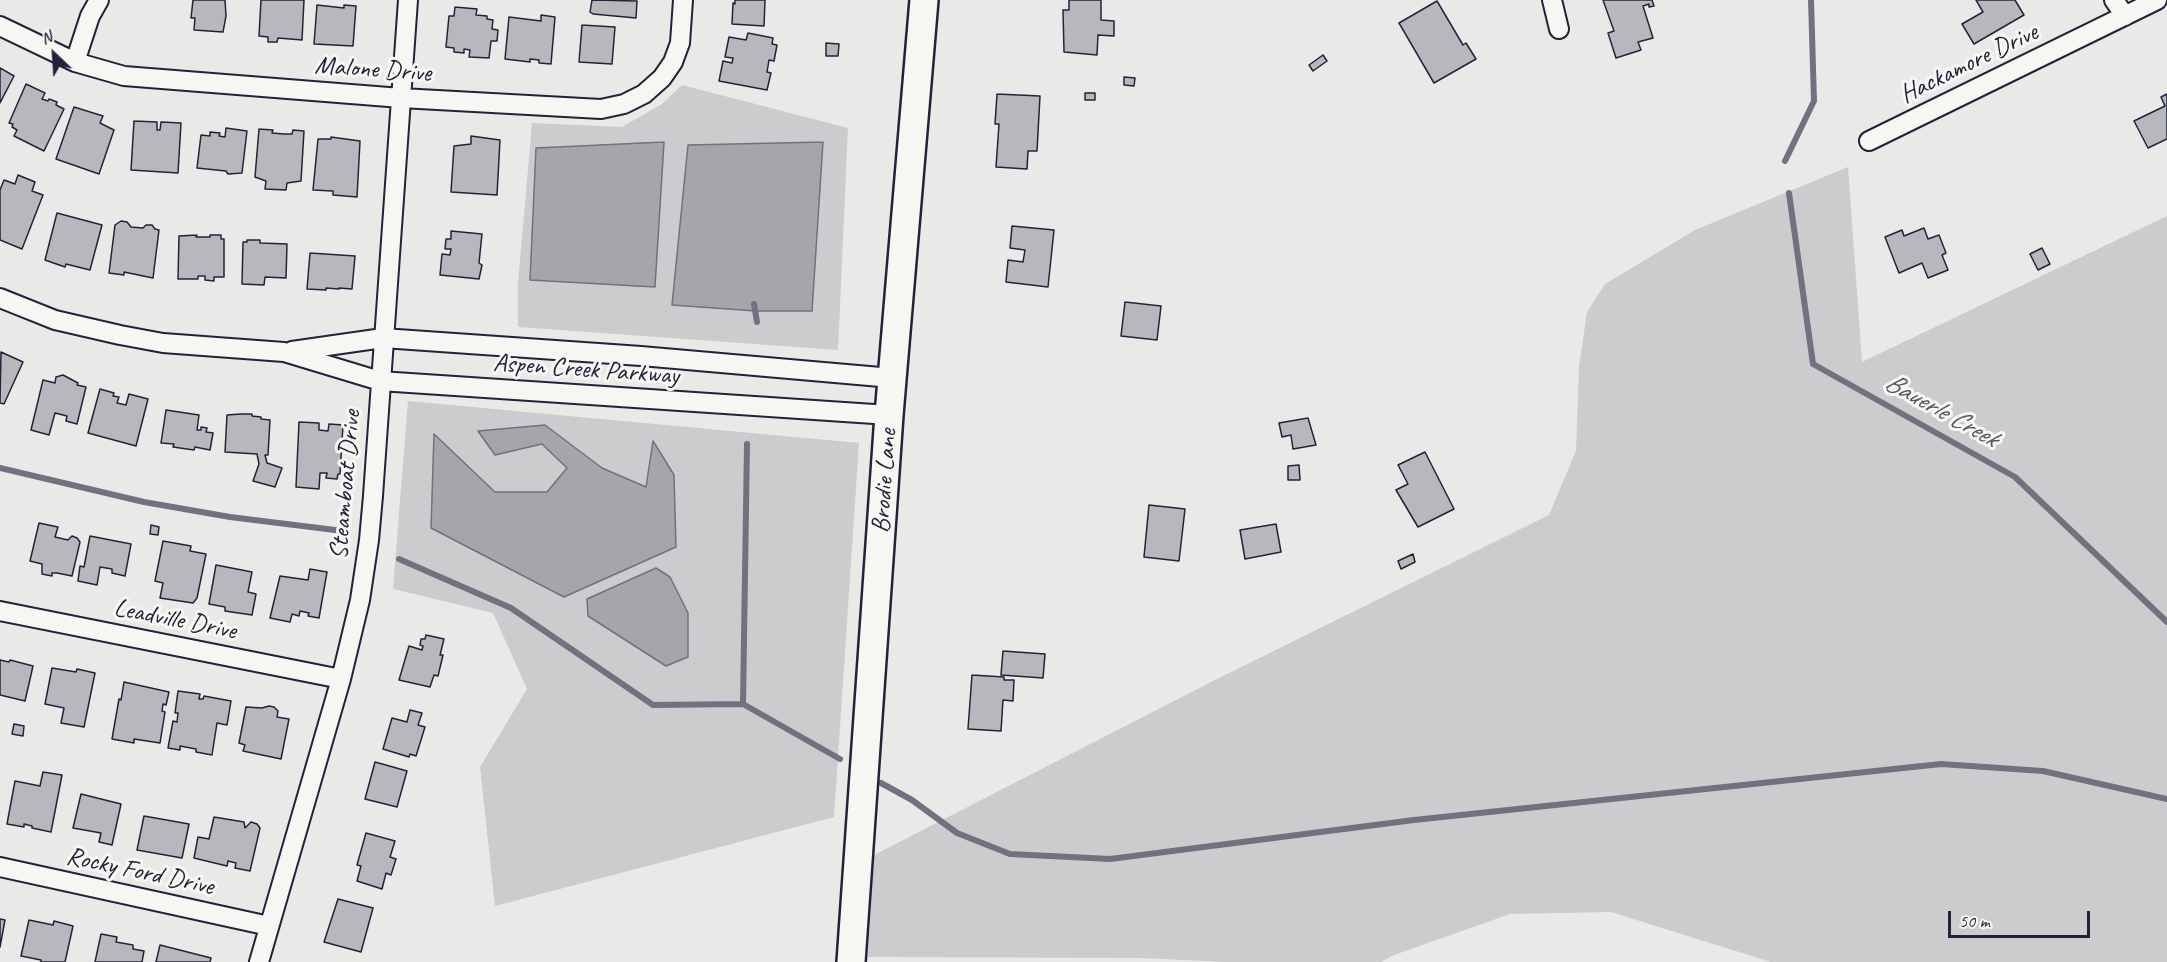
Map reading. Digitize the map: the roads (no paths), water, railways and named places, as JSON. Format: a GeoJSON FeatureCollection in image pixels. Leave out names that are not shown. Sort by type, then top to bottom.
{"type":"FeatureCollection","features":[{"type":"Feature","properties":{"kind":"main road","name":"Brodie Lane"},"geometry":{"type":"LineString","coordinates":[[850,962],[892,378],[924,0]]}},
{"type":"Feature","properties":{"kind":"street"},"geometry":{"type":"LineString","coordinates":[[75,62],[90,16],[99,0]]}},
{"type":"Feature","properties":{"kind":"street","name":"Steamboat Drive"},"geometry":{"type":"LineString","coordinates":[[259,962],[341,679],[360,600],[369,540],[408,0]]}},
{"type":"Feature","properties":{"kind":"street","name":"Malone Drive"},"geometry":{"type":"LineString","coordinates":[[0,26],[75,62],[124,76],[401,98],[602,109],[624,104],[644,94],[662,78],[673,62],[680,43],[683,0]]}},
{"type":"Feature","properties":{"kind":"street"},"geometry":{"type":"LineString","coordinates":[[1552,0],[1559,29]]}},
{"type":"Feature","properties":{"kind":"street"},"geometry":{"type":"LineString","coordinates":[[2114,0],[2125,16]]}},
{"type":"Feature","properties":{"kind":"street","name":"Hackamore Drive"},"geometry":{"type":"LineString","coordinates":[[1869,141],[2157,0]]}},
{"type":"Feature","properties":{"kind":"street","name":"Aspen Creek Parkway"},"geometry":{"type":"LineString","coordinates":[[0,298],[55,320],[163,343],[284,352],[383,339],[653,357],[892,378]]}},
{"type":"Feature","properties":{"kind":"street","name":"Aspen Creek Parkway"},"geometry":{"type":"LineString","coordinates":[[284,352],[380,381],[890,415]]}},
{"type":"Feature","properties":{"kind":"street","name":"Leadville Drive"},"geometry":{"type":"LineString","coordinates":[[0,611],[341,679]]}},
{"type":"Feature","properties":{"kind":"street","name":"Rocky Ford Drive"},"geometry":{"type":"LineString","coordinates":[[0,867],[269,926]]}},
{"type":"Feature","properties":{"kind":"waterway","name":"Bauerle Creek"},"geometry":{"type":"LineString","coordinates":[[1785,161],[1814,101],[1811,0]]}},
{"type":"Feature","properties":{"kind":"waterway","name":"Bauerle Creek"},"geometry":{"type":"LineString","coordinates":[[1789,193],[1813,364],[2015,477],[2167,622]]}},
{"type":"Feature","properties":{"kind":"waterway"},"geometry":{"type":"LineString","coordinates":[[754,304],[757,322]]}},
{"type":"Feature","properties":{"kind":"waterway"},"geometry":{"type":"LineString","coordinates":[[747,444],[743,704],[840,759]]}},
{"type":"Feature","properties":{"kind":"waterway"},"geometry":{"type":"LineString","coordinates":[[0,468],[144,502],[230,517],[343,531]]}},
{"type":"Feature","properties":{"kind":"waterway"},"geometry":{"type":"LineString","coordinates":[[399,559],[511,608],[653,705],[743,704]]}},
{"type":"Feature","properties":{"kind":"waterway"},"geometry":{"type":"LineString","coordinates":[[881,783],[912,800],[957,833],[1010,854],[1110,859],[1414,820],[1941,764],[2043,771],[2167,799]]}}]}
